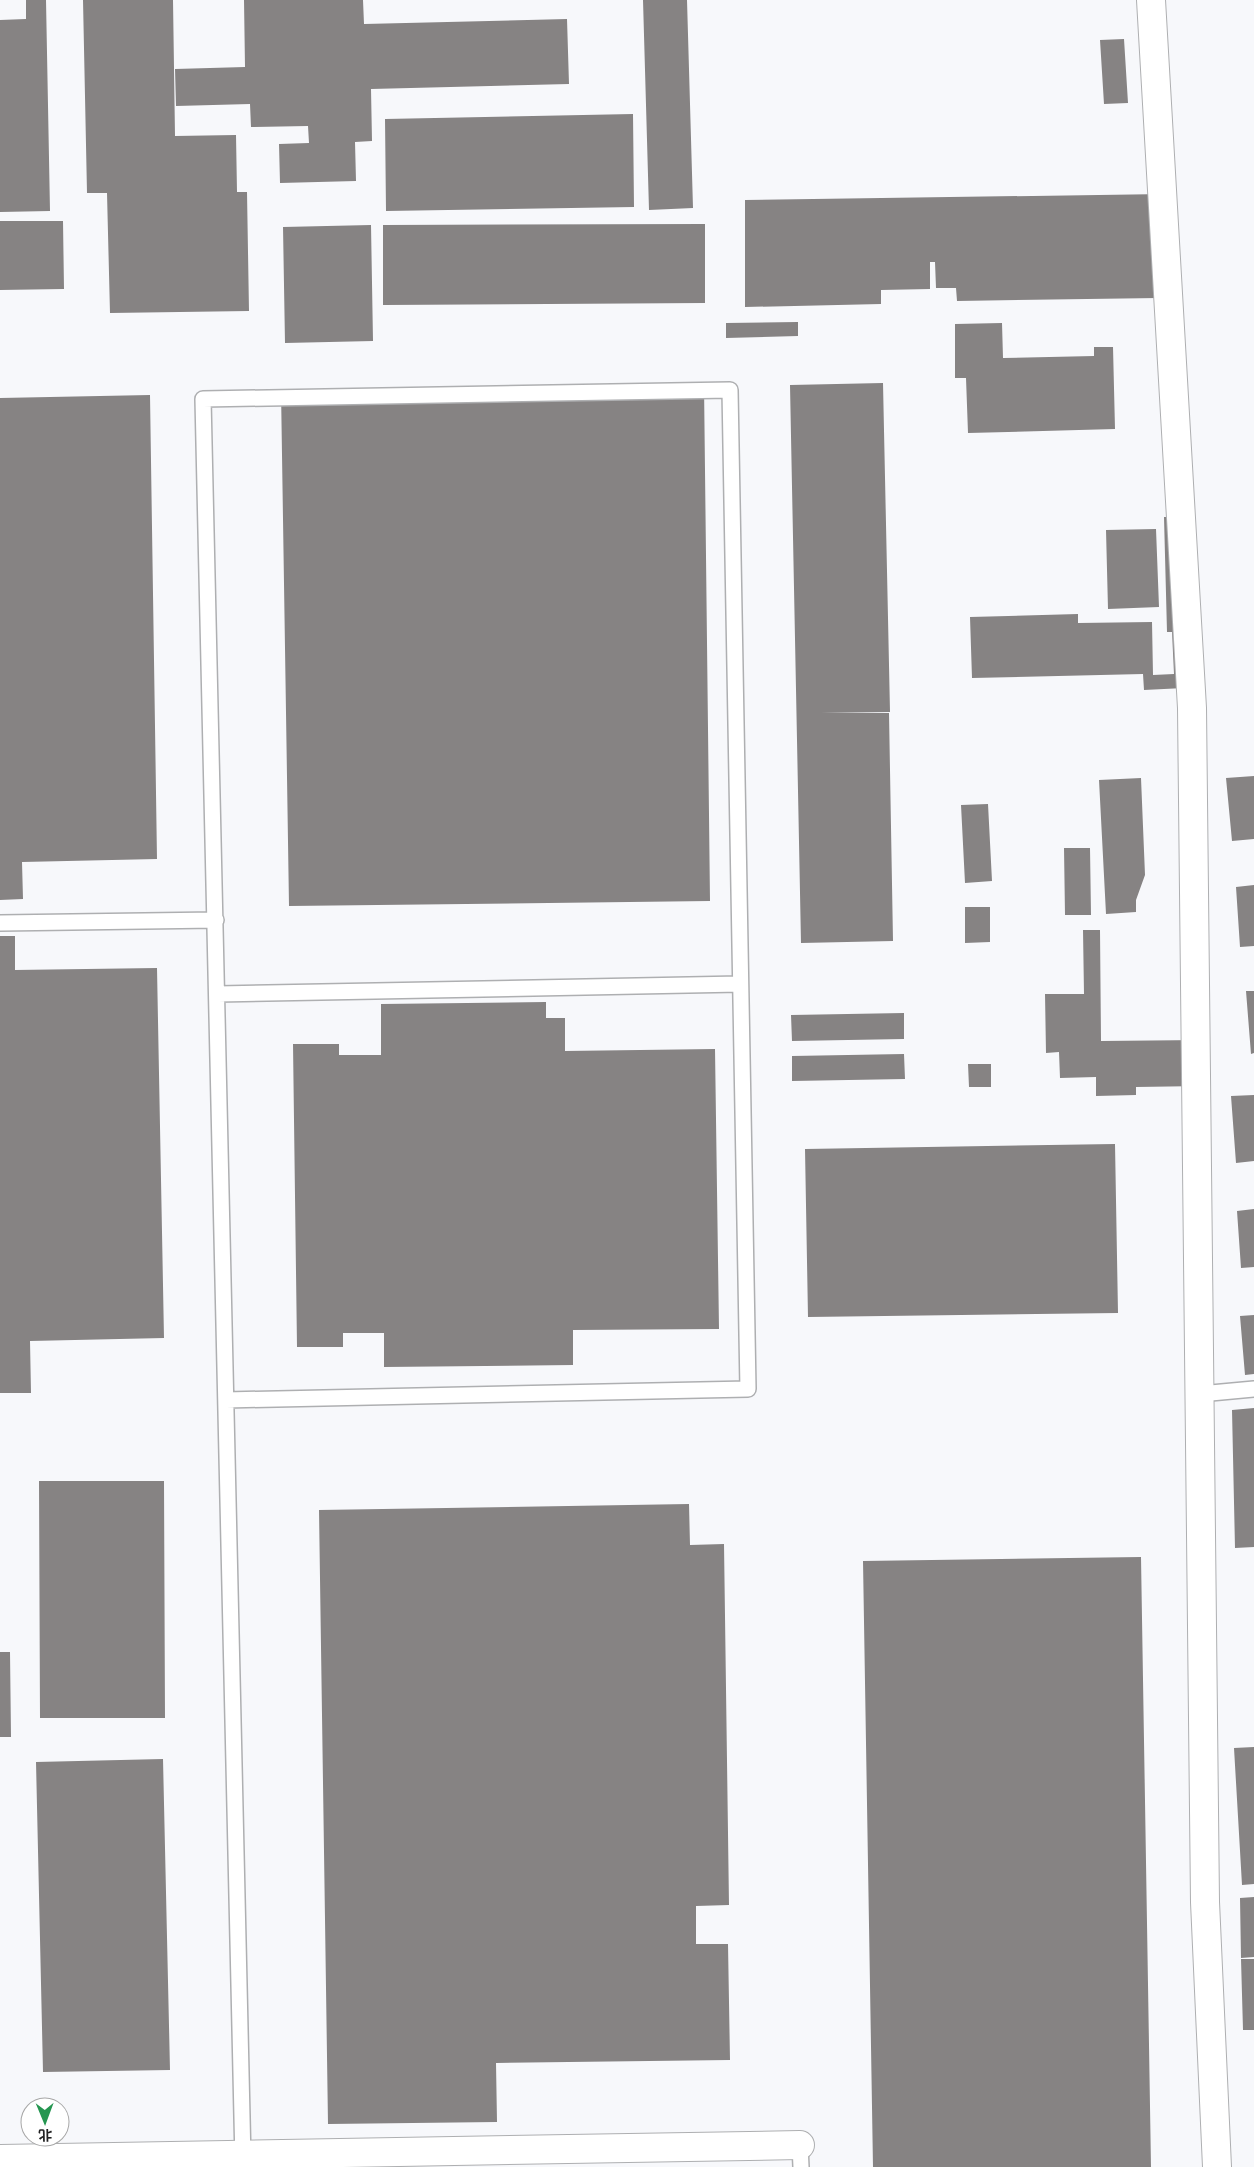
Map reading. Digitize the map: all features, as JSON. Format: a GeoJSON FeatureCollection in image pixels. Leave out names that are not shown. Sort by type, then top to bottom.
{"type":"FeatureCollection","features":[{"type":"Feature","properties":{"kind":"street"},"geometry":{"type":"LineString","coordinates":[[1150,0],[1192,708],[1205,1902],[1217,2167]]}},
{"type":"Feature","properties":{"kind":"street"},"geometry":{"type":"LineString","coordinates":[[0,2159],[243,2161],[800,2156]]}},
{"type":"Feature","properties":{"kind":"lane"},"geometry":{"type":"LineString","coordinates":[[226,1400],[748,1389],[730,390],[203,400],[218,994],[226,1400],[243,2161]]}},
{"type":"Feature","properties":{"kind":"lane"},"geometry":{"type":"LineString","coordinates":[[0,923],[216,920]]}},
{"type":"Feature","properties":{"kind":"lane"},"geometry":{"type":"LineString","coordinates":[[218,994],[740,984]]}},
{"type":"Feature","properties":{"kind":"lane"},"geometry":{"type":"LineString","coordinates":[[1200,1394],[1254,1389]]}},
{"type":"Feature","properties":{"kind":"building"},"geometry":{"type":"Polygon","coordinates":[[[26,0],[46,0],[50,211],[0,212],[0,20],[26,19],[26,0]]]}},
{"type":"Feature","properties":{"kind":"building"},"geometry":{"type":"Polygon","coordinates":[[[83,0],[173,0],[175,136],[236,135],[237,192],[247,192],[249,311],[110,313],[107,193],[87,193],[83,0]]]}},
{"type":"Feature","properties":{"kind":"building"},"geometry":{"type":"Polygon","coordinates":[[[244,0],[363,0],[364,24],[567,19],[569,84],[371,89],[372,141],[355,142],[356,181],[280,183],[279,144],[309,143],[308,126],[251,127],[250,104],[176,106],[175,69],[245,67],[244,0]]]}},
{"type":"Feature","properties":{"kind":"building"},"geometry":{"type":"Polygon","coordinates":[[[643,0],[687,0],[693,208],[649,210],[643,0]]]}},
{"type":"Feature","properties":{"kind":"building"},"geometry":{"type":"Polygon","coordinates":[[[1124,39],[1128,103],[1104,104],[1100,40],[1124,39]]]}},
{"type":"Feature","properties":{"kind":"building"},"geometry":{"type":"Polygon","coordinates":[[[633,114],[634,207],[386,211],[385,119],[633,114]]]}},
{"type":"Feature","properties":{"kind":"building"},"geometry":{"type":"Polygon","coordinates":[[[1165,194],[1158,298],[957,301],[956,288],[936,288],[935,262],[930,262],[930,289],[881,290],[881,304],[745,307],[745,200],[1165,194]]]}},
{"type":"Feature","properties":{"kind":"building"},"geometry":{"type":"Polygon","coordinates":[[[0,221],[63,221],[64,289],[0,290],[0,221]]]}},
{"type":"Feature","properties":{"kind":"building"},"geometry":{"type":"Polygon","coordinates":[[[705,224],[705,303],[383,305],[383,225],[705,224]]]}},
{"type":"Feature","properties":{"kind":"building"},"geometry":{"type":"Polygon","coordinates":[[[371,225],[373,341],[285,343],[283,227],[371,225]]]}},
{"type":"Feature","properties":{"kind":"building"},"geometry":{"type":"Polygon","coordinates":[[[798,322],[798,336],[726,338],[726,323],[798,322]]]}},
{"type":"Feature","properties":{"kind":"building"},"geometry":{"type":"Polygon","coordinates":[[[1002,323],[1003,358],[1094,356],[1094,347],[1113,347],[1115,429],[968,433],[966,378],[955,378],[955,324],[1002,323]]]}},
{"type":"Feature","properties":{"kind":"building"},"geometry":{"type":"Polygon","coordinates":[[[883,383],[890,712],[821,713],[889,713],[893,941],[801,943],[790,385],[883,383]]]}},
{"type":"Feature","properties":{"kind":"building"},"geometry":{"type":"Polygon","coordinates":[[[704,384],[710,901],[289,906],[281,390],[704,384]]]}},
{"type":"Feature","properties":{"kind":"building"},"geometry":{"type":"Polygon","coordinates":[[[150,395],[157,859],[22,862],[23,899],[0,900],[0,398],[150,395]]]}},
{"type":"Feature","properties":{"kind":"building"},"geometry":{"type":"Polygon","coordinates":[[[1164,517],[1183,517],[1184,688],[1144,690],[1143,674],[972,678],[970,617],[1078,614],[1078,623],[1152,622],[1153,675],[1174,674],[1172,632],[1167,632],[1164,517]]]}},
{"type":"Feature","properties":{"kind":"building"},"geometry":{"type":"Polygon","coordinates":[[[1156,529],[1159,607],[1108,609],[1106,530],[1156,529]]]}},
{"type":"Feature","properties":{"kind":"building"},"geometry":{"type":"Polygon","coordinates":[[[1254,776],[1254,839],[1232,841],[1226,778],[1254,776]]]}},
{"type":"Feature","properties":{"kind":"building"},"geometry":{"type":"Polygon","coordinates":[[[1141,778],[1145,875],[1136,900],[1136,912],[1106,914],[1099,780],[1141,778]]]}},
{"type":"Feature","properties":{"kind":"building"},"geometry":{"type":"Polygon","coordinates":[[[988,804],[992,881],[965,883],[961,805],[988,804]]]}},
{"type":"Feature","properties":{"kind":"building"},"geometry":{"type":"Polygon","coordinates":[[[1064,848],[1090,848],[1091,915],[1065,915],[1064,848]]]}},
{"type":"Feature","properties":{"kind":"building"},"geometry":{"type":"Polygon","coordinates":[[[1254,885],[1254,946],[1240,947],[1236,887],[1254,885]]]}},
{"type":"Feature","properties":{"kind":"building"},"geometry":{"type":"Polygon","coordinates":[[[965,907],[990,907],[990,942],[965,943],[965,907]]]}},
{"type":"Feature","properties":{"kind":"building"},"geometry":{"type":"Polygon","coordinates":[[[1083,930],[1100,930],[1101,1041],[1201,1040],[1202,1086],[1136,1087],[1136,1095],[1096,1096],[1096,1077],[1060,1078],[1059,1052],[1046,1053],[1045,994],[1084,994],[1083,930]]]}},
{"type":"Feature","properties":{"kind":"building"},"geometry":{"type":"Polygon","coordinates":[[[0,936],[15,936],[15,970],[157,968],[164,1338],[30,1341],[31,1393],[0,1393],[0,936]]]}},
{"type":"Feature","properties":{"kind":"building"},"geometry":{"type":"Polygon","coordinates":[[[1246,991],[1254,991],[1254,1053],[1251,1054],[1246,991]]]}},
{"type":"Feature","properties":{"kind":"building"},"geometry":{"type":"Polygon","coordinates":[[[546,1002],[546,1018],[565,1018],[565,1051],[715,1049],[719,1329],[573,1330],[573,1365],[384,1367],[384,1333],[343,1333],[343,1347],[297,1347],[293,1044],[339,1044],[339,1055],[381,1055],[381,1004],[546,1002]]]}},
{"type":"Feature","properties":{"kind":"building"},"geometry":{"type":"Polygon","coordinates":[[[904,1013],[904,1039],[792,1041],[791,1015],[904,1013]]]}},
{"type":"Feature","properties":{"kind":"building"},"geometry":{"type":"Polygon","coordinates":[[[904,1054],[905,1079],[792,1081],[792,1056],[904,1054]]]}},
{"type":"Feature","properties":{"kind":"building"},"geometry":{"type":"Polygon","coordinates":[[[968,1064],[991,1064],[991,1087],[969,1087],[968,1064]]]}},
{"type":"Feature","properties":{"kind":"building"},"geometry":{"type":"Polygon","coordinates":[[[1254,1095],[1254,1161],[1236,1163],[1231,1096],[1254,1095]]]}},
{"type":"Feature","properties":{"kind":"building"},"geometry":{"type":"Polygon","coordinates":[[[1115,1144],[1118,1313],[808,1317],[805,1149],[1115,1144]]]}},
{"type":"Feature","properties":{"kind":"building"},"geometry":{"type":"Polygon","coordinates":[[[1254,1209],[1254,1267],[1241,1268],[1237,1211],[1254,1209]]]}},
{"type":"Feature","properties":{"kind":"building"},"geometry":{"type":"Polygon","coordinates":[[[1254,1315],[1254,1374],[1245,1375],[1240,1316],[1254,1315]]]}},
{"type":"Feature","properties":{"kind":"building"},"geometry":{"type":"Polygon","coordinates":[[[1254,1408],[1254,1547],[1235,1548],[1232,1410],[1254,1408]]]}},
{"type":"Feature","properties":{"kind":"building"},"geometry":{"type":"Polygon","coordinates":[[[39,1481],[164,1481],[165,1718],[40,1718],[39,1481]]]}},
{"type":"Feature","properties":{"kind":"building"},"geometry":{"type":"Polygon","coordinates":[[[689,1504],[690,1545],[724,1544],[729,1905],[696,1906],[696,1944],[728,1944],[730,2060],[496,2063],[497,2122],[328,2124],[319,1510],[689,1504]]]}},
{"type":"Feature","properties":{"kind":"building"},"geometry":{"type":"Polygon","coordinates":[[[1141,1557],[1151,2167],[873,2167],[863,1561],[1141,1557]]]}},
{"type":"Feature","properties":{"kind":"building"},"geometry":{"type":"Polygon","coordinates":[[[0,1652],[10,1652],[11,1737],[0,1737],[0,1652]]]}},
{"type":"Feature","properties":{"kind":"building"},"geometry":{"type":"Polygon","coordinates":[[[1254,1747],[1254,1884],[1242,1885],[1234,1748],[1254,1747]]]}},
{"type":"Feature","properties":{"kind":"building"},"geometry":{"type":"Polygon","coordinates":[[[163,1759],[170,2070],[43,2072],[36,1762],[163,1759]]]}},
{"type":"Feature","properties":{"kind":"building"},"geometry":{"type":"Polygon","coordinates":[[[1254,1897],[1254,1957],[1241,1958],[1240,1898],[1254,1897]]]}},
{"type":"Feature","properties":{"kind":"building"},"geometry":{"type":"Polygon","coordinates":[[[1241,1959],[1254,1959],[1254,2030],[1243,2030],[1241,1959]]]}}]}
